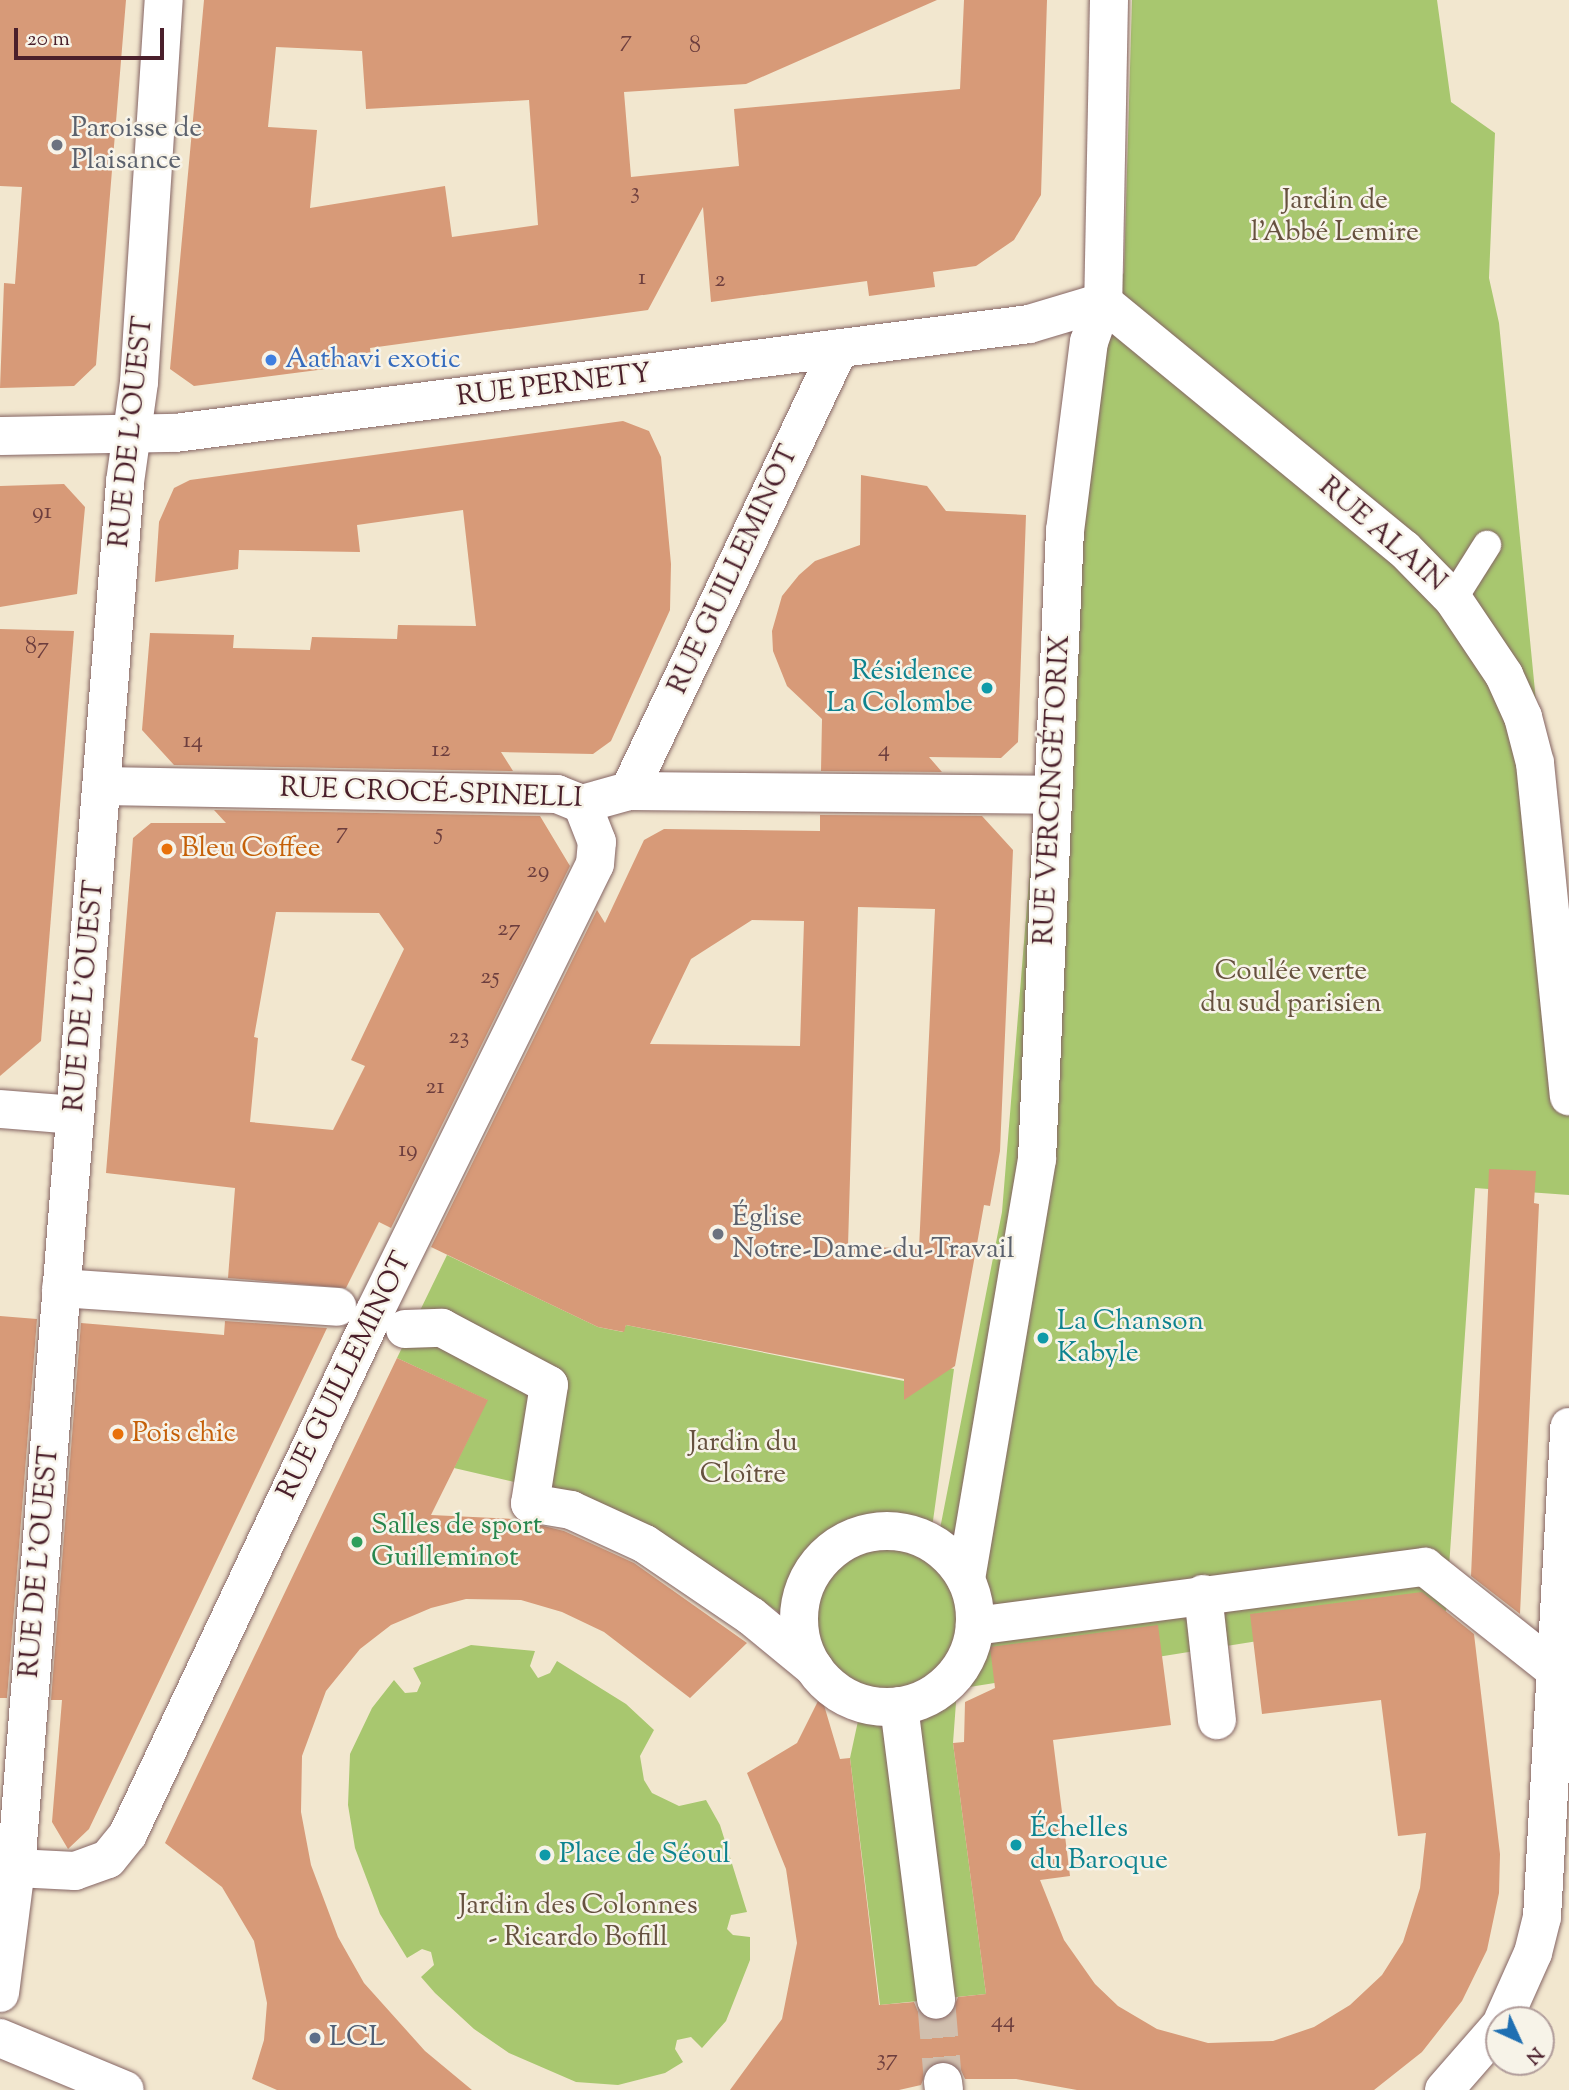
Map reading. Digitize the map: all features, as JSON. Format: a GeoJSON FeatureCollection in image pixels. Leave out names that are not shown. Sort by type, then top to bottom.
{"type":"FeatureCollection","features":[{"type":"Feature","properties":{"kind":"street","name":"RUE DE L'OUEST"},"geometry":{"type":"LineString","coordinates":[[0,1993],[16,1867],[125,482],[134,431],[163,0]]}},
{"type":"Feature","properties":{"kind":"street","name":"RUE VERCINGÉTORIX"},"geometry":{"type":"LineString","coordinates":[[966,1579],[1037,1159],[1065,531],[1089,342],[1103,302],[1109,0]]}},
{"type":"Feature","properties":{"kind":"street","name":"RUE PERNETY"},"geometry":{"type":"LineString","coordinates":[[0,436],[134,431],[175,433],[1029,324],[1103,302]]}},
{"type":"Feature","properties":{"kind":"street","name":"RUE ALAIN"},"geometry":{"type":"LineString","coordinates":[[1103,302],[1405,549],[1453,598],[1504,676],[1523,717],[1535,763],[1569,1097]]}},
{"type":"Feature","properties":{"kind":"street","name":"RUE GUILLEMINOT"},"geometry":{"type":"LineString","coordinates":[[629,791],[839,348]]}},
{"type":"Feature","properties":{"kind":"street","name":"RUE CROCÉ-SPINELLI"},"geometry":{"type":"LineString","coordinates":[[102,786],[558,794],[582,804],[629,791],[1053,795]]}},
{"type":"Feature","properties":{"kind":"street","name":"RUE GUILLEMINOT"},"geometry":{"type":"LineString","coordinates":[[16,1867],[75,1871],[108,1859],[128,1834],[373,1314],[595,864],[597,842],[582,804]]}},
{"type":"Feature","properties":{"kind":"street"},"geometry":{"type":"LineString","coordinates":[[0,1109],[75,1115]]}},
{"type":"Feature","properties":{"kind":"street"},"geometry":{"type":"LineString","coordinates":[[61,1288],[337,1307]]}},
{"type":"Feature","properties":{"kind":"street"},"geometry":{"type":"LineString","coordinates":[[405,1329],[442,1328],[549,1385],[530,1503],[571,1510],[645,1544],[751,1616],[851,1699],[899,1706],[942,1688],[970,1649],[975,1626],[974,1602],[966,1579],[949,1556],[926,1540],[898,1531],[870,1532],[842,1542],[821,1560],[806,1585],[799,1613],[802,1642],[814,1668]]}},
{"type":"Feature","properties":{"kind":"street"},"geometry":{"type":"LineString","coordinates":[[1509,2006],[1533,1953],[1542,1917],[1569,1427]]}},
{"type":"Feature","properties":{"kind":"street"},"geometry":{"type":"LineString","coordinates":[[975,1626],[1425,1567],[1556,1671]]}},
{"type":"Feature","properties":{"kind":"street"},"geometry":{"type":"LineString","coordinates":[[1203,1594],[1217,1720]]}},
{"type":"Feature","properties":{"kind":"street"},"geometry":{"type":"LineString","coordinates":[[899,1706],[936,2000]]}},
{"type":"Feature","properties":{"kind":"street"},"geometry":{"type":"LineString","coordinates":[[0,2038],[125,2090]]}},
{"type":"Feature","properties":{"kind":"street"},"geometry":{"type":"LineString","coordinates":[[1444,2090],[1485,2042]]}},
{"type":"Feature","properties":{"kind":"lane"},"geometry":{"type":"LineString","coordinates":[[1453,598],[1488,545]]}},
{"type":"Feature","properties":{"kind":"green space","name":"Coulée verte du sud parisien"},"geometry":{"type":"Polygon","coordinates":[[[1132,0],[1437,0],[1451,102],[1495,133],[1489,278],[1499,323],[1569,1039],[1569,1195],[1475,1188],[1446,1611],[957,1689],[953,1743],[986,1994],[880,2005],[850,1758],[858,1721],[793,1656],[808,1568],[870,1527],[939,1534],[1002,1212],[1075,316],[1124,273],[1132,0]]]}},
{"type":"Feature","properties":{"kind":"green space","name":"Jardin du Cloître"},"geometry":{"type":"Polygon","coordinates":[[[447,1255],[598,1327],[623,1332],[626,1325],[909,1382],[931,1364],[954,1369],[932,1528],[891,1519],[853,1521],[814,1544],[783,1615],[705,1562],[531,1486],[454,1468],[487,1400],[397,1358],[447,1255]]]}},
{"type":"Feature","properties":{"kind":"green space","name":"Jardin des Colonnes - Ricardo Bofill"},"geometry":{"type":"Polygon","coordinates":[[[471,1645],[535,1651],[530,1666],[538,1678],[550,1673],[557,1661],[626,1704],[654,1730],[640,1756],[644,1780],[652,1793],[679,1806],[706,1800],[720,1825],[747,1912],[731,1915],[727,1929],[733,1935],[750,1937],[750,1960],[726,2021],[702,2048],[691,2037],[677,2040],[675,2049],[683,2062],[665,2073],[618,2085],[576,2082],[509,2053],[474,2029],[435,1993],[421,1977],[434,1965],[431,1952],[422,1949],[407,1958],[380,1914],[355,1848],[348,1805],[350,1754],[372,1708],[394,1680],[405,1693],[417,1692],[421,1683],[413,1668],[471,1645]]]}},
{"type":"Feature","properties":{"kind":"building"},"geometry":{"type":"Polygon","coordinates":[[[0,0],[126,0],[96,365],[74,386],[0,388],[4,283],[15,284],[22,187],[0,186],[0,0]]]}},
{"type":"Feature","properties":{"kind":"building"},"geometry":{"type":"Polygon","coordinates":[[[204,0],[937,0],[746,84],[624,92],[631,177],[739,166],[734,109],[960,89],[964,0],[1047,0],[1041,195],[1014,240],[976,266],[933,272],[935,287],[869,296],[867,281],[711,302],[703,207],[648,310],[370,348],[372,363],[194,386],[170,369],[204,0]],[[276,47],[268,127],[317,130],[310,208],[445,186],[452,237],[538,225],[529,100],[366,109],[362,51],[276,47]]]}},
{"type":"Feature","properties":{"kind":"building"},"geometry":{"type":"Polygon","coordinates":[[[623,421],[649,431],[661,457],[671,564],[670,610],[611,741],[593,754],[501,752],[513,771],[174,765],[142,730],[150,633],[234,635],[233,648],[310,650],[312,637],[397,639],[398,625],[476,626],[463,510],[357,525],[360,552],[239,550],[238,569],[155,582],[159,522],[174,488],[190,480],[623,421]]]}},
{"type":"Feature","properties":{"kind":"building"},"geometry":{"type":"Polygon","coordinates":[[[861,475],[927,486],[946,511],[1026,515],[1018,742],[1001,758],[929,757],[942,772],[821,771],[822,719],[787,686],[773,651],[772,631],[782,596],[799,575],[815,561],[860,545],[861,475]]]}},
{"type":"Feature","properties":{"kind":"building"},"geometry":{"type":"Polygon","coordinates":[[[64,484],[85,507],[77,594],[0,607],[0,486],[64,484]]]}},
{"type":"Feature","properties":{"kind":"building"},"geometry":{"type":"Polygon","coordinates":[[[0,629],[74,631],[41,1041],[0,1076],[0,629]]]}},
{"type":"Feature","properties":{"kind":"building"},"geometry":{"type":"Polygon","coordinates":[[[214,810],[540,816],[570,866],[391,1228],[379,1222],[346,1288],[228,1278],[235,1188],[106,1173],[133,838],[151,823],[226,823],[214,810]],[[276,912],[254,1037],[258,1038],[250,1122],[333,1130],[365,1066],[351,1060],[404,949],[379,913],[276,912]]]}},
{"type":"Feature","properties":{"kind":"building"},"geometry":{"type":"Polygon","coordinates":[[[820,815],[982,816],[1013,850],[1000,1151],[990,1206],[984,1205],[955,1366],[904,1400],[904,1379],[626,1325],[624,1332],[598,1327],[431,1247],[597,910],[605,923],[644,840],[664,829],[820,831],[820,815]],[[858,907],[848,1246],[919,1249],[935,909],[858,907]],[[752,920],[691,959],[650,1044],[800,1046],[804,921],[752,920]]]}},
{"type":"Feature","properties":{"kind":"building"},"geometry":{"type":"Polygon","coordinates":[[[1489,1169],[1536,1171],[1534,1203],[1539,1204],[1520,1614],[1471,1576],[1489,1169]]]}},
{"type":"Feature","properties":{"kind":"building"},"geometry":{"type":"Polygon","coordinates":[[[0,1316],[37,1319],[7,1698],[0,1698],[0,1316]]]}},
{"type":"Feature","properties":{"kind":"building"},"geometry":{"type":"Polygon","coordinates":[[[225,1321],[327,1328],[89,1829],[68,1849],[52,1822],[62,1700],[51,1700],[81,1323],[224,1335],[225,1321]]]}},
{"type":"Feature","properties":{"kind":"building"},"geometry":{"type":"Polygon","coordinates":[[[397,1358],[488,1400],[431,1515],[515,1519],[564,1531],[634,1563],[747,1643],[690,1698],[604,1632],[562,1612],[521,1600],[466,1599],[431,1608],[391,1625],[360,1649],[326,1691],[302,1756],[301,1812],[311,1865],[338,1937],[364,1983],[425,2051],[472,2090],[277,2090],[252,2079],[264,2040],[267,2003],[254,1941],[222,1887],[165,1843],[397,1358]]]}},
{"type":"Feature","properties":{"kind":"building","name":"Échelles du Baroque"},"geometry":{"type":"Polygon","coordinates":[[[1422,1592],[1474,1634],[1500,1854],[1499,1893],[1487,1950],[1462,2001],[1422,2052],[1374,2090],[1077,2090],[1016,2079],[965,2079],[960,2068],[941,2060],[929,2065],[921,2085],[899,2090],[730,2090],[782,2019],[797,1943],[786,1869],[747,1773],[797,1743],[821,1695],[840,1759],[850,1758],[879,2005],[914,2002],[919,2014],[938,2022],[950,2017],[958,1997],[986,1994],[953,1743],[964,1742],[965,1702],[995,1688],[990,1647],[1158,1625],[1171,1725],[1053,1740],[1070,1876],[1040,1880],[1064,1940],[1095,1984],[1118,2006],[1157,2029],[1208,2043],[1273,2041],[1314,2027],[1350,2005],[1382,1975],[1403,1942],[1420,1888],[1426,1833],[1398,1836],[1381,1700],[1262,1714],[1250,1614],[1422,1592]]]}},
{"type":"Feature","properties":{"kind":"tunnel"},"geometry":{"type":"LineString","coordinates":[[936,2000],[943,2082]]}},
{"type":"Feature","properties":{"kind":"place","name":"Paroisse de Plaisance"},"geometry":{"type":"Point","coordinates":[57,145]}},
{"type":"Feature","properties":{"kind":"place","name":"Aathavi exotic"},"geometry":{"type":"Point","coordinates":[271,360]}},
{"type":"Feature","properties":{"kind":"place","name":"Résidence La Colombe"},"geometry":{"type":"Point","coordinates":[987,688]}},
{"type":"Feature","properties":{"kind":"place","name":"Bleu Coffee"},"geometry":{"type":"Point","coordinates":[167,849]}},
{"type":"Feature","properties":{"kind":"place","name":"Église Notre-Dame-du-Travail"},"geometry":{"type":"Point","coordinates":[718,1234]}},
{"type":"Feature","properties":{"kind":"place","name":"La Chanson Kabyle"},"geometry":{"type":"Point","coordinates":[1043,1338]}},
{"type":"Feature","properties":{"kind":"place","name":"Pois chic"},"geometry":{"type":"Point","coordinates":[118,1434]}},
{"type":"Feature","properties":{"kind":"place","name":"Salles de sport Guilleminot"},"geometry":{"type":"Point","coordinates":[357,1542]}},
{"type":"Feature","properties":{"kind":"place","name":"Échelles du Baroque"},"geometry":{"type":"Point","coordinates":[1016,1845]}},
{"type":"Feature","properties":{"kind":"place","name":"Place de Séoul"},"geometry":{"type":"Point","coordinates":[545,1855]}},
{"type":"Feature","properties":{"kind":"place","name":"LCL"},"geometry":{"type":"Point","coordinates":[315,2038]}},
{"type":"Feature","properties":{"kind":"park label","name":"Jardin de l'Abbé Lemire"},"geometry":{"type":"Point","coordinates":[1335,217]}}]}
